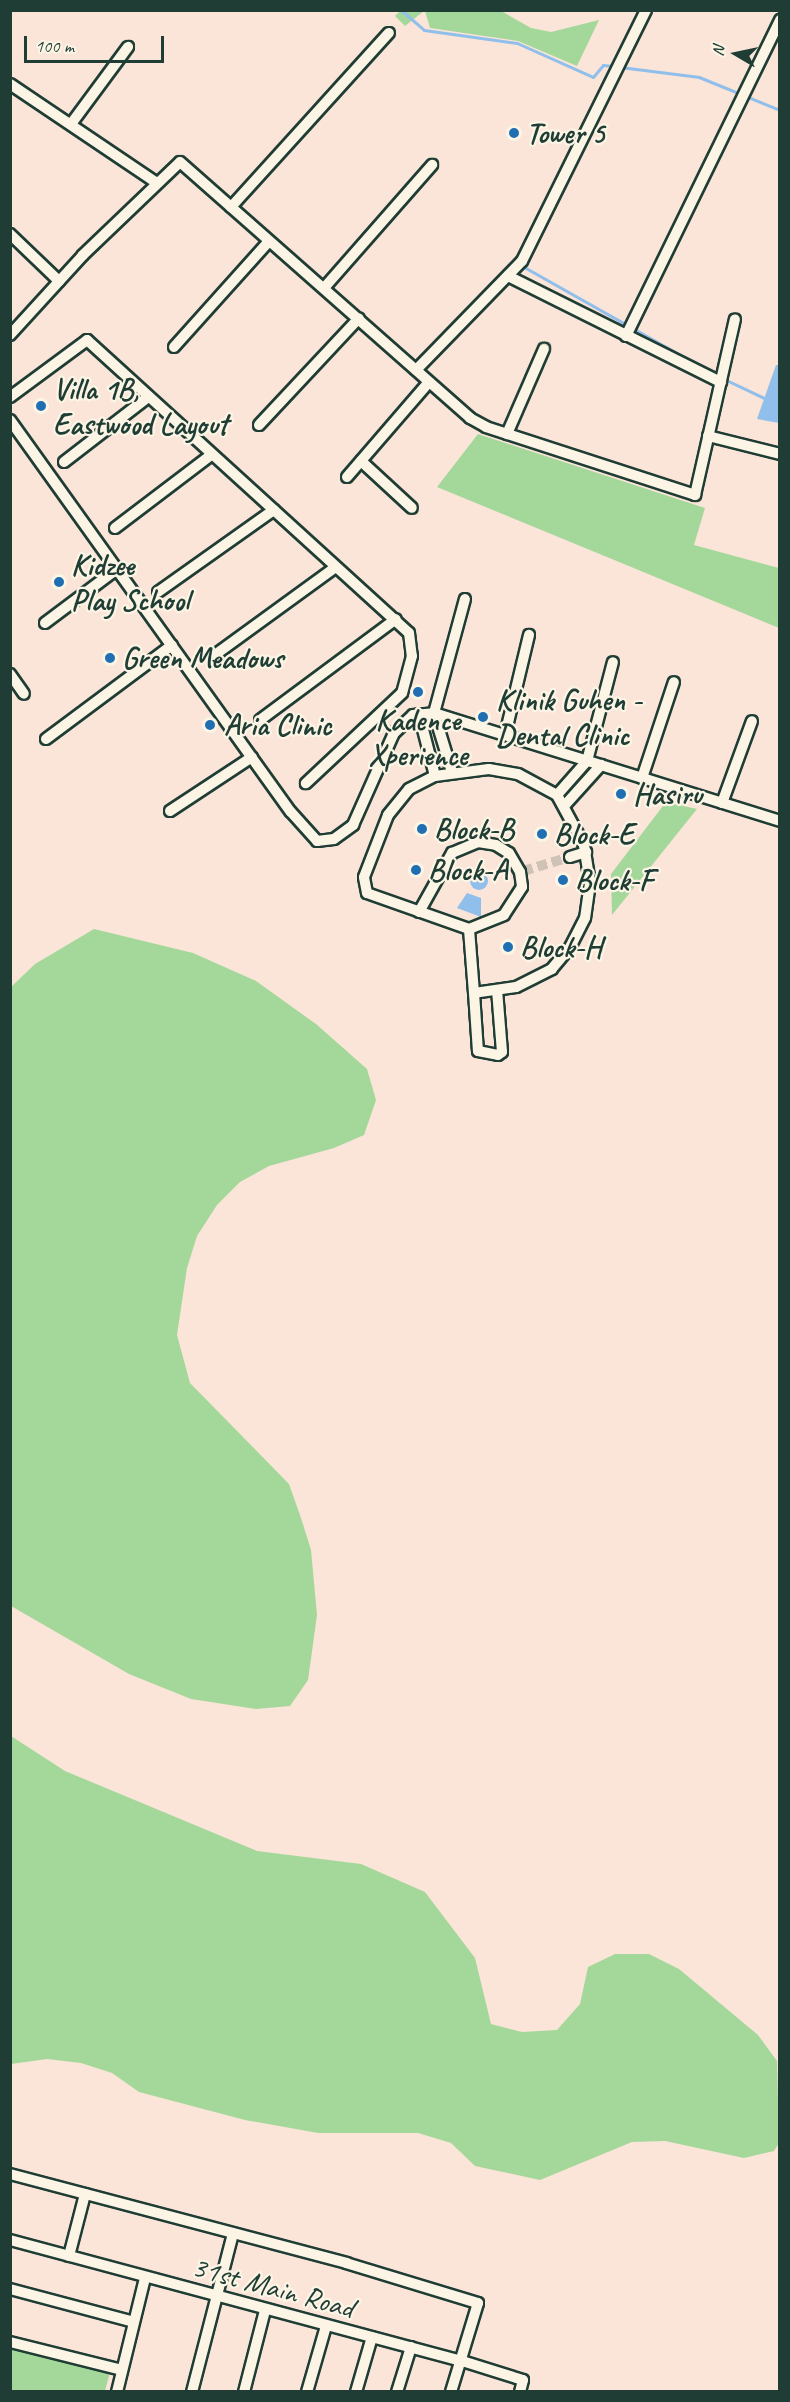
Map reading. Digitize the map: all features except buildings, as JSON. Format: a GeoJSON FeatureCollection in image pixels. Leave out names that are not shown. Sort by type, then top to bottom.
{"type":"FeatureCollection","features":[{"type":"Feature","properties":{"kind":"street"},"geometry":{"type":"LineString","coordinates":[[417,370],[522,261],[616,66],[646,10]]}},
{"type":"Feature","properties":{"kind":"street"},"geometry":{"type":"LineString","coordinates":[[629,330],[780,20]]}},
{"type":"Feature","properties":{"kind":"street"},"geometry":{"type":"LineString","coordinates":[[231,207],[389,33]]}},
{"type":"Feature","properties":{"kind":"street"},"geometry":{"type":"LineString","coordinates":[[71,123],[128,47]]}},
{"type":"Feature","properties":{"kind":"street"},"geometry":{"type":"LineString","coordinates":[[10,84],[157,183]]}},
{"type":"Feature","properties":{"kind":"street"},"geometry":{"type":"LineString","coordinates":[[10,335],[59,281],[180,162],[470,418],[507,434],[695,495],[735,319]]}},
{"type":"Feature","properties":{"kind":"street"},"geometry":{"type":"LineString","coordinates":[[324,288],[432,165]]}},
{"type":"Feature","properties":{"kind":"street"},"geometry":{"type":"LineString","coordinates":[[10,234],[59,281]]}},
{"type":"Feature","properties":{"kind":"street"},"geometry":{"type":"LineString","coordinates":[[174,347],[269,241]]}},
{"type":"Feature","properties":{"kind":"street"},"geometry":{"type":"LineString","coordinates":[[508,276],[629,330],[721,379]]}},
{"type":"Feature","properties":{"kind":"street"},"geometry":{"type":"LineString","coordinates":[[259,425],[359,318]]}},
{"type":"Feature","properties":{"kind":"street"},"geometry":{"type":"LineString","coordinates":[[10,397],[87,340],[210,456],[274,510],[409,633],[412,656],[402,693],[306,783]]}},
{"type":"Feature","properties":{"kind":"street"},"geometry":{"type":"LineString","coordinates":[[507,434],[544,349]]}},
{"type":"Feature","properties":{"kind":"street"},"geometry":{"type":"LineString","coordinates":[[347,477],[429,382]]}},
{"type":"Feature","properties":{"kind":"street"},"geometry":{"type":"LineString","coordinates":[[64,462],[148,397]]}},
{"type":"Feature","properties":{"kind":"street"},"geometry":{"type":"LineString","coordinates":[[10,420],[291,812],[317,841],[334,839],[353,825],[394,733],[412,715],[434,713],[780,821]]}},
{"type":"Feature","properties":{"kind":"street"},"geometry":{"type":"LineString","coordinates":[[708,436],[780,454]]}},
{"type":"Feature","properties":{"kind":"street"},"geometry":{"type":"LineString","coordinates":[[115,528],[210,456]]}},
{"type":"Feature","properties":{"kind":"street"},"geometry":{"type":"LineString","coordinates":[[361,461],[412,508]]}},
{"type":"Feature","properties":{"kind":"street"},"geometry":{"type":"LineString","coordinates":[[158,592],[274,510]]}},
{"type":"Feature","properties":{"kind":"street"},"geometry":{"type":"LineString","coordinates":[[212,657],[336,567]]}},
{"type":"Feature","properties":{"kind":"street"},"geometry":{"type":"LineString","coordinates":[[45,623],[117,569]]}},
{"type":"Feature","properties":{"kind":"street"},"geometry":{"type":"LineString","coordinates":[[452,772],[434,713],[465,599]]}},
{"type":"Feature","properties":{"kind":"street"},"geometry":{"type":"LineString","coordinates":[[260,720],[396,619]]}},
{"type":"Feature","properties":{"kind":"street"},"geometry":{"type":"LineString","coordinates":[[505,735],[529,635]]}},
{"type":"Feature","properties":{"kind":"street"},"geometry":{"type":"LineString","coordinates":[[46,739],[172,645]]}},
{"type":"Feature","properties":{"kind":"street"},"geometry":{"type":"LineString","coordinates":[[557,795],[587,761],[613,662]]}},
{"type":"Feature","properties":{"kind":"street"},"geometry":{"type":"LineString","coordinates":[[10,674],[24,694]]}},
{"type":"Feature","properties":{"kind":"street"},"geometry":{"type":"LineString","coordinates":[[642,778],[674,682]]}},
{"type":"Feature","properties":{"kind":"street"},"geometry":{"type":"LineString","coordinates":[[419,714],[435,776]]}},
{"type":"Feature","properties":{"kind":"street"},"geometry":{"type":"LineString","coordinates":[[722,803],[752,721]]}},
{"type":"Feature","properties":{"kind":"street"},"geometry":{"type":"LineString","coordinates":[[170,811],[252,757]]}},
{"type":"Feature","properties":{"kind":"street"},"geometry":{"type":"LineString","coordinates":[[565,805],[601,765]]}},
{"type":"Feature","properties":{"kind":"street"},"geometry":{"type":"LineString","coordinates":[[419,912],[452,853],[464,845],[496,845],[509,853],[521,872],[522,887],[516,901],[493,922],[469,929],[419,912],[367,893],[364,877],[388,815],[409,789],[435,776],[489,769],[518,774],[557,795],[565,805],[586,852],[590,883],[585,918],[571,946],[552,969],[531,982],[474,993]]}},
{"type":"Feature","properties":{"kind":"street"},"geometry":{"type":"LineString","coordinates":[[570,857],[586,852]]}},
{"type":"Feature","properties":{"kind":"street"},"geometry":{"type":"LineString","coordinates":[[469,929],[478,1051],[498,1055],[502,1052],[497,990]]}},
{"type":"Feature","properties":{"kind":"street"},"geometry":{"type":"LineString","coordinates":[[10,2174],[232,2233],[478,2303],[451,2391]]}},
{"type":"Feature","properties":{"kind":"street"},"geometry":{"type":"LineString","coordinates":[[69,2256],[85,2194]]}},
{"type":"Feature","properties":{"kind":"street"},"geometry":{"type":"LineString","coordinates":[[192,2391],[232,2233]]}},
{"type":"Feature","properties":{"kind":"street","name":"31st Main Road"},"geometry":{"type":"LineString","coordinates":[[10,2240],[145,2278],[459,2360],[523,2380],[520,2391]]}},
{"type":"Feature","properties":{"kind":"street"},"geometry":{"type":"LineString","coordinates":[[117,2391],[145,2278]]}},
{"type":"Feature","properties":{"kind":"street"},"geometry":{"type":"LineString","coordinates":[[10,2289],[134,2322]]}},
{"type":"Feature","properties":{"kind":"street"},"geometry":{"type":"LineString","coordinates":[[244,2391],[265,2310]]}},
{"type":"Feature","properties":{"kind":"street"},"geometry":{"type":"LineString","coordinates":[[307,2391],[326,2326]]}},
{"type":"Feature","properties":{"kind":"street"},"geometry":{"type":"LineString","coordinates":[[356,2391],[372,2337]]}},
{"type":"Feature","properties":{"kind":"street"},"geometry":{"type":"LineString","coordinates":[[10,2342],[122,2370]]}},
{"type":"Feature","properties":{"kind":"street"},"geometry":{"type":"LineString","coordinates":[[397,2391],[411,2347]]}},
{"type":"Feature","properties":{"kind":"green space"},"geometry":{"type":"Polygon","coordinates":[[[401,10],[424,11],[405,26],[395,16],[401,10]]]}},
{"type":"Feature","properties":{"kind":"green space"},"geometry":{"type":"Polygon","coordinates":[[[425,11],[501,11],[531,28],[551,32],[599,20],[577,66],[518,41],[430,28],[425,11]]]}},
{"type":"Feature","properties":{"kind":"green space"},"geometry":{"type":"Polygon","coordinates":[[[478,434],[705,508],[694,545],[779,568],[779,628],[437,487],[478,434]]]}},
{"type":"Feature","properties":{"kind":"green space"},"geometry":{"type":"Polygon","coordinates":[[[666,802],[697,809],[612,915],[611,874],[666,802]]]}},
{"type":"Feature","properties":{"kind":"green space"},"geometry":{"type":"Polygon","coordinates":[[[94,929],[193,953],[256,981],[316,1024],[367,1069],[376,1100],[364,1135],[334,1148],[269,1166],[240,1182],[217,1205],[197,1236],[187,1268],[177,1335],[190,1383],[289,1484],[311,1550],[317,1615],[308,1680],[290,1706],[256,1709],[191,1699],[129,1674],[11,1606],[11,987],[35,964],[94,929]]]}},
{"type":"Feature","properties":{"kind":"green space"},"geometry":{"type":"Polygon","coordinates":[[[11,1736],[65,1771],[257,1851],[361,1864],[425,1892],[475,1958],[491,2024],[522,2032],[557,2030],[580,2004],[588,1967],[615,1954],[649,1954],[679,1969],[758,2035],[777,2061],[779,2143],[774,2151],[744,2158],[665,2141],[632,2142],[540,2180],[475,2166],[451,2143],[418,2133],[318,2133],[245,2120],[139,2092],[112,2073],[81,2063],[47,2059],[11,2064],[11,1736]]]}},
{"type":"Feature","properties":{"kind":"green space"},"geometry":{"type":"Polygon","coordinates":[[[11,2348],[110,2372],[105,2391],[11,2392],[11,2348]]]}},
{"type":"Feature","properties":{"kind":"water"},"geometry":{"type":"Polygon","coordinates":[[[776,365],[779,365],[779,423],[757,419],[776,365]]]}},
{"type":"Feature","properties":{"kind":"water"},"geometry":{"type":"Polygon","coordinates":[[[479,872],[485,875],[488,881],[485,887],[479,890],[473,887],[470,881],[473,875],[479,872]]]}},
{"type":"Feature","properties":{"kind":"water"},"geometry":{"type":"Polygon","coordinates":[[[467,893],[481,898],[481,917],[457,908],[467,893]]]}},
{"type":"Feature","properties":{"kind":"waterway"},"geometry":{"type":"LineString","coordinates":[[401,10],[424,30],[517,43],[593,77],[603,65],[614,66]]}},
{"type":"Feature","properties":{"kind":"waterway"},"geometry":{"type":"LineString","coordinates":[[620,67],[699,77],[780,110]]}},
{"type":"Feature","properties":{"kind":"waterway"},"geometry":{"type":"LineString","coordinates":[[524,267],[705,369]]}},
{"type":"Feature","properties":{"kind":"waterway"},"geometry":{"type":"LineString","coordinates":[[724,379],[764,398]]}},
{"type":"Feature","properties":{"kind":"tunnel"},"geometry":{"type":"LineString","coordinates":[[523,871],[570,857]]}},
{"type":"Feature","properties":{"kind":"place","name":"Tower 5"},"geometry":{"type":"Point","coordinates":[514,133]}},
{"type":"Feature","properties":{"kind":"place","name":"Villa 1B, Eastwood Layout"},"geometry":{"type":"Point","coordinates":[41,406]}},
{"type":"Feature","properties":{"kind":"place","name":"Kidzee Play School"},"geometry":{"type":"Point","coordinates":[59,582]}},
{"type":"Feature","properties":{"kind":"place","name":"Green Meadows"},"geometry":{"type":"Point","coordinates":[110,658]}},
{"type":"Feature","properties":{"kind":"place","name":"Kadence Xperience"},"geometry":{"type":"Point","coordinates":[418,692]}},
{"type":"Feature","properties":{"kind":"place","name":"Klinik Guhen - Dental Clinic"},"geometry":{"type":"Point","coordinates":[483,717]}},
{"type":"Feature","properties":{"kind":"place","name":"Aria Clinic"},"geometry":{"type":"Point","coordinates":[210,725]}},
{"type":"Feature","properties":{"kind":"place","name":"Hasiru"},"geometry":{"type":"Point","coordinates":[621,794]}},
{"type":"Feature","properties":{"kind":"place","name":"Block-B"},"geometry":{"type":"Point","coordinates":[422,829]}},
{"type":"Feature","properties":{"kind":"place","name":"Block-E"},"geometry":{"type":"Point","coordinates":[542,834]}},
{"type":"Feature","properties":{"kind":"place","name":"Block-A"},"geometry":{"type":"Point","coordinates":[416,870]}},
{"type":"Feature","properties":{"kind":"place","name":"Block-F"},"geometry":{"type":"Point","coordinates":[563,880]}},
{"type":"Feature","properties":{"kind":"place","name":"Block-H"},"geometry":{"type":"Point","coordinates":[508,947]}}]}
